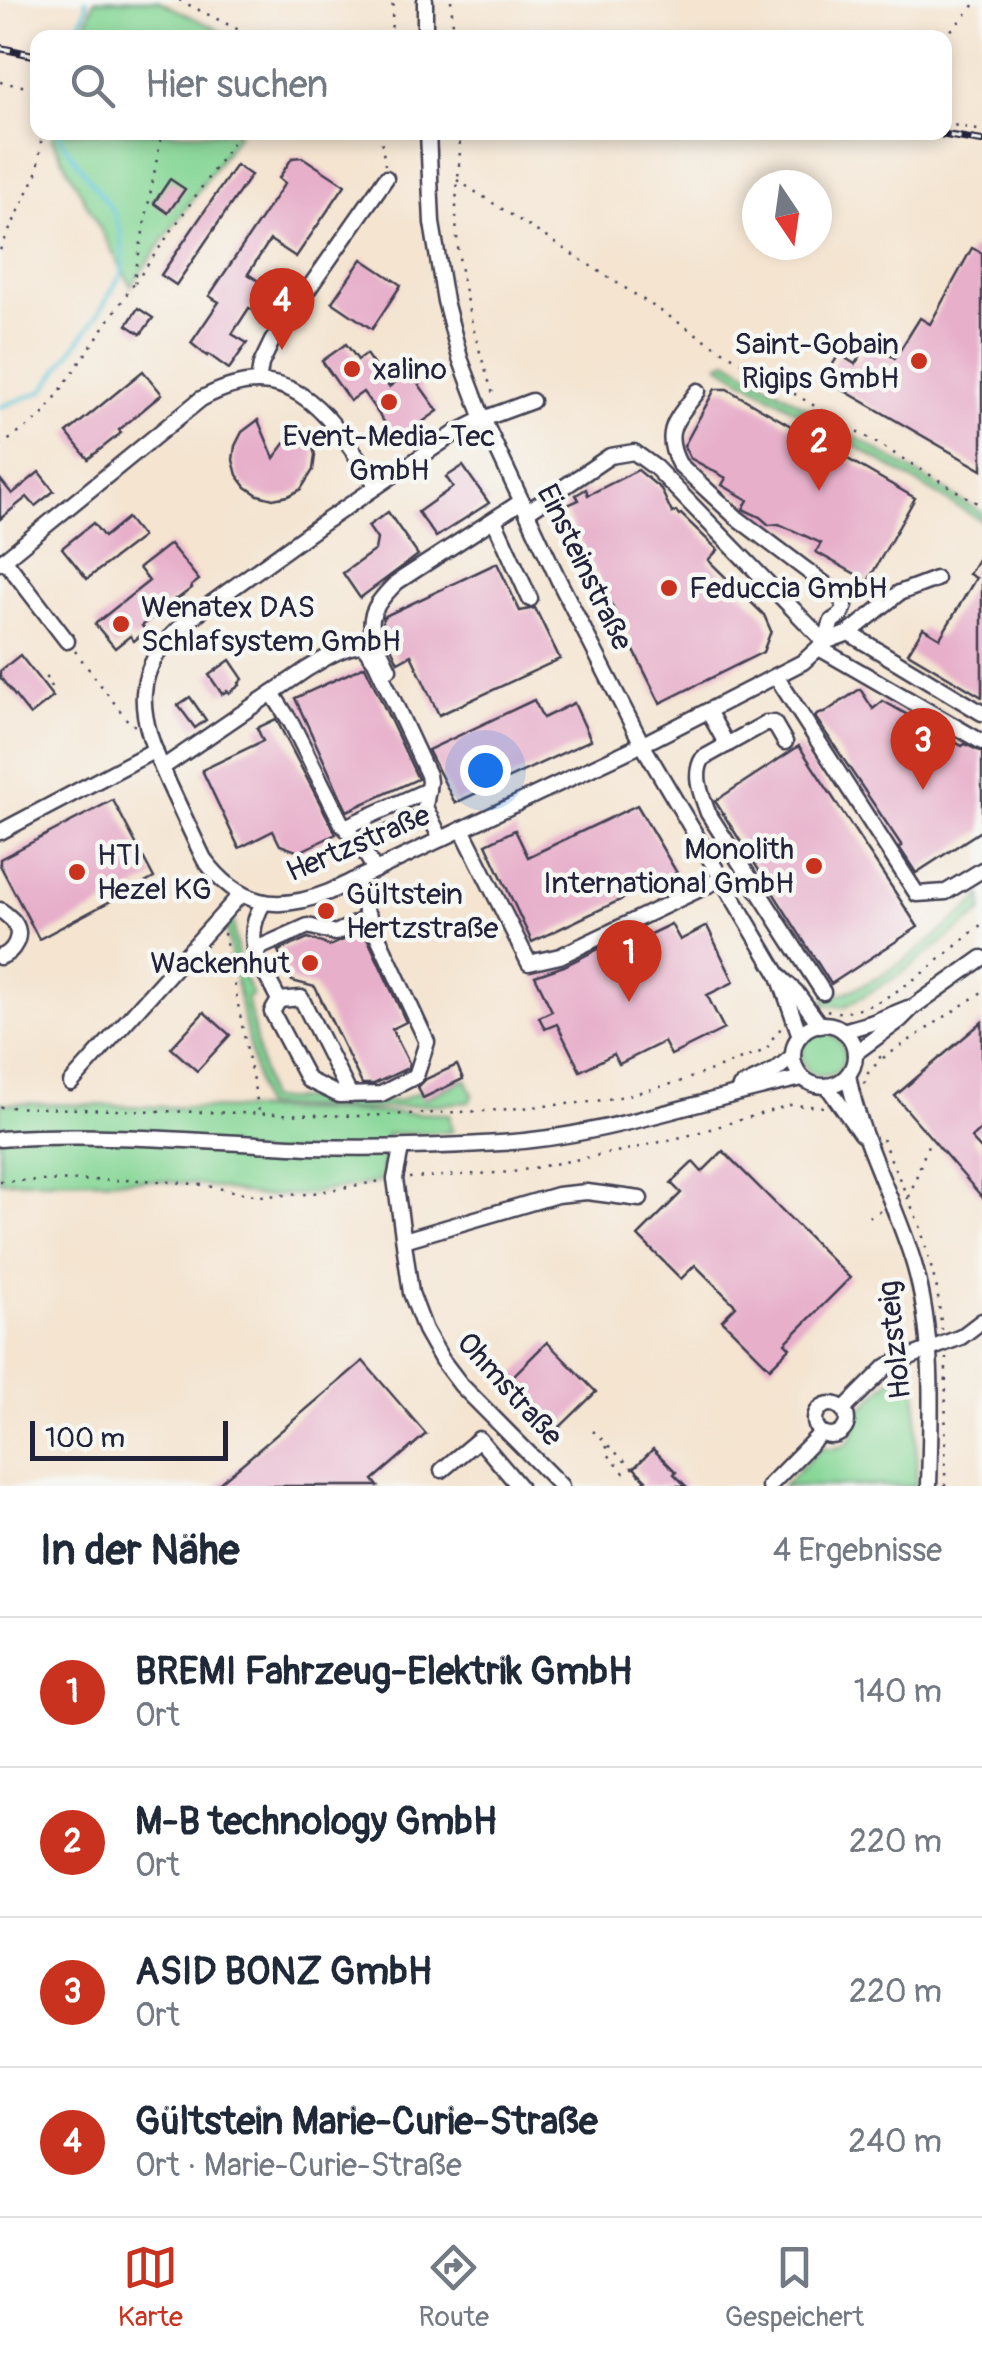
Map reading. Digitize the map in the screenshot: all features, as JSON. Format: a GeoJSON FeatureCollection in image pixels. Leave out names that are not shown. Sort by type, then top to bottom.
{"type":"FeatureCollection","features":[{"type":"Feature","properties":{"kind":"street"},"geometry":{"type":"LineString","coordinates":[[425,0],[425,30]]}},
{"type":"Feature","properties":{"kind":"street","name":"Einsteinstraße"},"geometry":{"type":"LineString","coordinates":[[428,140],[432,223],[445,301],[482,419],[642,744],[779,976],[800,1036]]}},
{"type":"Feature","properties":{"kind":"street"},"geometry":{"type":"LineString","coordinates":[[258,382],[272,340],[386,178]]}},
{"type":"Feature","properties":{"kind":"street"},"geometry":{"type":"LineString","coordinates":[[60,642],[56,627],[2,561],[201,399],[227,386],[258,382],[290,390],[318,406],[376,486]]}},
{"type":"Feature","properties":{"kind":"street"},"geometry":{"type":"LineString","coordinates":[[698,391],[672,425],[674,454],[679,464],[737,518],[838,593],[845,606],[832,622],[822,645]]}},
{"type":"Feature","properties":{"kind":"street","name":"Hertzstraße"},"geometry":{"type":"LineString","coordinates":[[532,401],[457,432],[376,486],[191,618],[171,635],[155,657],[146,679],[146,727],[204,860],[240,895],[289,904],[352,881],[776,676],[803,662],[822,645],[850,633],[899,593],[936,580]]}},
{"type":"Feature","properties":{"kind":"street"},"geometry":{"type":"LineString","coordinates":[[416,730],[374,636],[372,609],[396,582],[494,520],[610,456],[634,452],[656,468],[822,645],[982,742]]}},
{"type":"Feature","properties":{"kind":"street"},"geometry":{"type":"LineString","coordinates":[[494,520],[530,599]]}},
{"type":"Feature","properties":{"kind":"street"},"geometry":{"type":"LineString","coordinates":[[850,633],[982,712]]}},
{"type":"Feature","properties":{"kind":"street"},"geometry":{"type":"LineString","coordinates":[[162,768],[332,655],[356,644],[363,645],[375,661],[428,775],[425,807],[442,838]]}},
{"type":"Feature","properties":{"kind":"street"},"geometry":{"type":"LineString","coordinates":[[776,676],[917,894],[946,892],[982,870]]}},
{"type":"Feature","properties":{"kind":"street"},"geometry":{"type":"LineString","coordinates":[[272,693],[345,827],[375,870]]}},
{"type":"Feature","properties":{"kind":"street"},"geometry":{"type":"LineString","coordinates":[[708,711],[727,744]]}},
{"type":"Feature","properties":{"kind":"street"},"geometry":{"type":"LineString","coordinates":[[786,742],[774,723],[766,723],[703,758],[698,766],[698,782],[708,813],[821,998]]}},
{"type":"Feature","properties":{"kind":"street"},"geometry":{"type":"LineString","coordinates":[[0,832],[155,750]]}},
{"type":"Feature","properties":{"kind":"street"},"geometry":{"type":"LineString","coordinates":[[345,827],[428,790]]}},
{"type":"Feature","properties":{"kind":"street"},"geometry":{"type":"LineString","coordinates":[[361,846],[427,814]]}},
{"type":"Feature","properties":{"kind":"street"},"geometry":{"type":"LineString","coordinates":[[462,829],[530,963],[560,956],[721,879]]}},
{"type":"Feature","properties":{"kind":"street"},"geometry":{"type":"LineString","coordinates":[[278,1000],[272,1012],[308,1080],[339,1095],[381,1094],[416,1076],[428,1042],[352,881]]}},
{"type":"Feature","properties":{"kind":"street"},"geometry":{"type":"LineString","coordinates":[[71,1083],[240,895]]}},
{"type":"Feature","properties":{"kind":"street"},"geometry":{"type":"LineString","coordinates":[[264,902],[253,920],[251,937],[278,1000]]}},
{"type":"Feature","properties":{"kind":"street"},"geometry":{"type":"LineString","coordinates":[[0,910],[14,921],[18,933],[10,953],[0,957]]}},
{"type":"Feature","properties":{"kind":"street"},"geometry":{"type":"LineString","coordinates":[[254,950],[308,926],[335,933],[369,917]]}},
{"type":"Feature","properties":{"kind":"street"},"geometry":{"type":"LineString","coordinates":[[855,1053],[982,958]]}},
{"type":"Feature","properties":{"kind":"street","name":"Einsteinstraße"},"geometry":{"type":"LineString","coordinates":[[779,976],[820,1024]]}},
{"type":"Feature","properties":{"kind":"street"},"geometry":{"type":"LineString","coordinates":[[278,1000],[301,998],[350,1095]]}},
{"type":"Feature","properties":{"kind":"street"},"geometry":{"type":"LineString","coordinates":[[843,1030],[913,1006]]}},
{"type":"Feature","properties":{"kind":"street"},"geometry":{"type":"LineString","coordinates":[[820,1024],[843,1030],[852,1040],[855,1053],[848,1075],[827,1086],[814,1085],[803,1078],[793,1056],[800,1036],[820,1024]]}},
{"type":"Feature","properties":{"kind":"street"},"geometry":{"type":"LineString","coordinates":[[726,1096],[793,1056]]}},
{"type":"Feature","properties":{"kind":"street","name":"Holzsteig"},"geometry":{"type":"LineString","coordinates":[[848,1075],[865,1138],[893,1204],[919,1282],[928,1349],[929,1486]]}},
{"type":"Feature","properties":{"kind":"street"},"geometry":{"type":"LineString","coordinates":[[0,1139],[110,1137],[401,1148],[506,1143],[594,1130],[803,1078]]}},
{"type":"Feature","properties":{"kind":"street","name":"Holzsteig"},"geometry":{"type":"LineString","coordinates":[[827,1086],[865,1138]]}},
{"type":"Feature","properties":{"kind":"street","name":"Ohmstraße"},"geometry":{"type":"LineString","coordinates":[[401,1148],[395,1179],[411,1292],[424,1330],[442,1360],[472,1396],[561,1486]]}},
{"type":"Feature","properties":{"kind":"street"},"geometry":{"type":"LineString","coordinates":[[404,1240],[558,1195],[587,1192],[640,1199]]}},
{"type":"Feature","properties":{"kind":"street"},"geometry":{"type":"LineString","coordinates":[[843,1410],[887,1366],[961,1337],[982,1322]]}},
{"type":"Feature","properties":{"kind":"street"},"geometry":{"type":"LineString","coordinates":[[832,1404],[843,1410],[847,1422],[840,1434],[821,1433],[815,1422],[820,1409],[832,1404]]}},
{"type":"Feature","properties":{"kind":"street"},"geometry":{"type":"LineString","coordinates":[[769,1486],[821,1433]]}},
{"type":"Feature","properties":{"kind":"street"},"geometry":{"type":"LineString","coordinates":[[442,1470],[479,1440],[519,1486]]}},
{"type":"Feature","properties":{"kind":"path"},"geometry":{"type":"LineString","coordinates":[[179,0],[239,30]]}},
{"type":"Feature","properties":{"kind":"path"},"geometry":{"type":"LineString","coordinates":[[391,30],[393,0]]}},
{"type":"Feature","properties":{"kind":"path"},"geometry":{"type":"LineString","coordinates":[[452,0],[454,30]]}},
{"type":"Feature","properties":{"kind":"path"},"geometry":{"type":"LineString","coordinates":[[951,30],[979,0]]}},
{"type":"Feature","properties":{"kind":"path"},"geometry":{"type":"LineString","coordinates":[[0,82],[30,88]]}},
{"type":"Feature","properties":{"kind":"path"},"geometry":{"type":"LineString","coordinates":[[952,125],[982,131]]}},
{"type":"Feature","properties":{"kind":"path"},"geometry":{"type":"LineString","coordinates":[[0,250],[38,171],[41,140]]}},
{"type":"Feature","properties":{"kind":"path"},"geometry":{"type":"LineString","coordinates":[[133,285],[160,140]]}},
{"type":"Feature","properties":{"kind":"path"},"geometry":{"type":"LineString","coordinates":[[0,446],[40,418],[234,140]]}},
{"type":"Feature","properties":{"kind":"path"},"geometry":{"type":"LineString","coordinates":[[382,140],[386,178]]}},
{"type":"Feature","properties":{"kind":"path"},"geometry":{"type":"LineString","coordinates":[[459,140],[459,259],[469,315],[499,413]]}},
{"type":"Feature","properties":{"kind":"path"},"geometry":{"type":"LineString","coordinates":[[457,180],[726,353],[982,506]]}},
{"type":"Feature","properties":{"kind":"path"},"geometry":{"type":"LineString","coordinates":[[60,642],[131,725],[146,727]]}},
{"type":"Feature","properties":{"kind":"path"},"geometry":{"type":"LineString","coordinates":[[47,678],[52,688],[48,690]]}},
{"type":"Feature","properties":{"kind":"path"},"geometry":{"type":"LineString","coordinates":[[220,916],[260,1114]]}},
{"type":"Feature","properties":{"kind":"path"},"geometry":{"type":"LineString","coordinates":[[821,998],[830,1012],[856,1012],[874,1004],[903,987],[982,924]]}},
{"type":"Feature","properties":{"kind":"path"},"geometry":{"type":"LineString","coordinates":[[881,1059],[982,992]]}},
{"type":"Feature","properties":{"kind":"path"},"geometry":{"type":"LineString","coordinates":[[0,1107],[376,1116],[486,1111],[590,1102],[656,1089],[766,1050]]}},
{"type":"Feature","properties":{"kind":"path"},"geometry":{"type":"LineString","coordinates":[[0,1181],[144,1180],[196,1184],[259,1196],[308,1194],[395,1179],[512,1172],[631,1150],[790,1105],[829,1108],[838,1104]]}},
{"type":"Feature","properties":{"kind":"path"},"geometry":{"type":"LineString","coordinates":[[869,1217],[908,1198],[929,1142]]}},
{"type":"Feature","properties":{"kind":"path"},"geometry":{"type":"LineString","coordinates":[[593,1430],[646,1481]]}},
{"type":"Feature","properties":{"kind":"path"},"geometry":{"type":"LineString","coordinates":[[608,1444],[606,1452],[624,1473],[631,1466]]}},
{"type":"Feature","properties":{"kind":"green space"},"geometry":{"type":"Polygon","coordinates":[[[95,0],[157,0],[219,30],[84,30],[95,0]]]}},
{"type":"Feature","properties":{"kind":"green space"},"geometry":{"type":"Polygon","coordinates":[[[53,140],[234,140],[131,286],[53,140]]]}},
{"type":"Feature","properties":{"kind":"green space"},"geometry":{"type":"Polygon","coordinates":[[[727,360],[982,513],[982,521],[719,365],[727,360]]]}},
{"type":"Feature","properties":{"kind":"green space"},"geometry":{"type":"Polygon","coordinates":[[[982,896],[982,912],[901,974],[844,1007],[824,1004],[824,999],[868,983],[909,958],[982,896]]]}},
{"type":"Feature","properties":{"kind":"green space"},"geometry":{"type":"Polygon","coordinates":[[[226,920],[233,921],[239,964],[252,995],[247,998],[268,1099],[399,1101],[419,1092],[424,1099],[466,1079],[473,1095],[469,1102],[365,1109],[262,1106],[226,920]]]}},
{"type":"Feature","properties":{"kind":"green space"},"geometry":{"type":"Polygon","coordinates":[[[823,1034],[838,1040],[844,1055],[838,1070],[823,1076],[808,1070],[802,1055],[808,1040],[823,1034]]]}},
{"type":"Feature","properties":{"kind":"green space"},"geometry":{"type":"Polygon","coordinates":[[[0,1103],[449,1114],[452,1132],[387,1134],[380,1182],[308,1194],[259,1196],[196,1184],[144,1180],[0,1181],[0,1103]]]}},
{"type":"Feature","properties":{"kind":"green space"},"geometry":{"type":"Polygon","coordinates":[[[891,1379],[911,1379],[917,1390],[916,1486],[783,1486],[822,1447],[846,1445],[856,1428],[858,1412],[891,1379]]]}},
{"type":"Feature","properties":{"kind":"building"},"geometry":{"type":"Polygon","coordinates":[[[302,157],[345,185],[296,257],[270,240],[248,274],[269,288],[254,311],[249,308],[232,334],[247,343],[229,369],[191,343],[219,302],[209,296],[285,183],[279,178],[292,158],[302,157]]]}},
{"type":"Feature","properties":{"kind":"building"},"geometry":{"type":"Polygon","coordinates":[[[236,165],[251,175],[176,285],[161,275],[236,165]]]}},
{"type":"Feature","properties":{"kind":"building"},"geometry":{"type":"Polygon","coordinates":[[[170,179],[185,189],[168,213],[154,203],[170,179]]]}},
{"type":"Feature","properties":{"kind":"building","name":"Saint-Gobain Rigips GmbH"},"geometry":{"type":"Polygon","coordinates":[[[972,248],[982,253],[982,470],[824,379],[839,354],[855,364],[869,343],[895,358],[920,318],[930,324],[972,248]]]}},
{"type":"Feature","properties":{"kind":"building"},"geometry":{"type":"Polygon","coordinates":[[[362,259],[401,285],[372,329],[332,302],[362,259]]]}},
{"type":"Feature","properties":{"kind":"building"},"geometry":{"type":"Polygon","coordinates":[[[138,308],[153,318],[141,334],[127,325],[138,308]]]}},
{"type":"Feature","properties":{"kind":"building"},"geometry":{"type":"Polygon","coordinates":[[[346,344],[358,360],[366,354],[389,387],[410,372],[438,411],[397,440],[363,392],[350,401],[322,361],[346,344]]]}},
{"type":"Feature","properties":{"kind":"building"},"geometry":{"type":"Polygon","coordinates":[[[143,371],[162,394],[88,459],[67,433],[143,371]]]}},
{"type":"Feature","properties":{"kind":"building"},"geometry":{"type":"Polygon","coordinates":[[[715,389],[727,389],[915,498],[868,581],[816,552],[821,543],[779,524],[769,525],[743,509],[748,500],[722,485],[726,478],[690,458],[684,446],[715,389]]]}},
{"type":"Feature","properties":{"kind":"building"},"geometry":{"type":"Polygon","coordinates":[[[258,420],[274,458],[299,425],[311,441],[315,455],[313,470],[301,489],[288,496],[273,499],[258,495],[237,475],[235,446],[242,432],[258,420]]]}},
{"type":"Feature","properties":{"kind":"building"},"geometry":{"type":"Polygon","coordinates":[[[463,466],[489,503],[436,537],[418,512],[453,487],[446,477],[463,466]]]}},
{"type":"Feature","properties":{"kind":"building","name":"Feduccia GmbH"},"geometry":{"type":"Polygon","coordinates":[[[638,470],[661,489],[672,513],[681,514],[718,550],[708,560],[764,615],[771,631],[763,652],[660,703],[563,507],[579,500],[576,495],[586,489],[588,495],[638,470]]]}},
{"type":"Feature","properties":{"kind":"building"},"geometry":{"type":"Polygon","coordinates":[[[39,472],[54,491],[35,506],[27,497],[0,519],[0,479],[12,494],[39,472]]]}},
{"type":"Feature","properties":{"kind":"building"},"geometry":{"type":"Polygon","coordinates":[[[388,512],[418,555],[360,598],[343,573],[375,550],[377,539],[368,526],[388,512]]]}},
{"type":"Feature","properties":{"kind":"building"},"geometry":{"type":"Polygon","coordinates":[[[127,518],[142,537],[87,579],[62,548],[93,523],[104,537],[127,518]]]}},
{"type":"Feature","properties":{"kind":"building"},"geometry":{"type":"Polygon","coordinates":[[[170,544],[199,580],[142,626],[146,631],[134,641],[130,636],[115,648],[95,624],[149,581],[139,568],[170,544]]]}},
{"type":"Feature","properties":{"kind":"building"},"geometry":{"type":"Polygon","coordinates":[[[982,553],[982,697],[908,653],[923,628],[940,638],[976,578],[969,574],[982,553]]]}},
{"type":"Feature","properties":{"kind":"building"},"geometry":{"type":"Polygon","coordinates":[[[497,563],[520,611],[535,608],[560,659],[439,715],[411,655],[398,662],[383,630],[383,617],[497,563]]]}},
{"type":"Feature","properties":{"kind":"building"},"geometry":{"type":"Polygon","coordinates":[[[20,655],[53,697],[30,715],[0,677],[0,671],[20,655]]]}},
{"type":"Feature","properties":{"kind":"building"},"geometry":{"type":"Polygon","coordinates":[[[230,660],[243,679],[229,693],[222,694],[209,675],[230,660]]]}},
{"type":"Feature","properties":{"kind":"building"},"geometry":{"type":"Polygon","coordinates":[[[365,666],[418,779],[347,811],[295,698],[365,666]]]}},
{"type":"Feature","properties":{"kind":"building"},"geometry":{"type":"Polygon","coordinates":[[[860,689],[873,709],[883,701],[962,746],[982,752],[982,830],[916,873],[815,717],[860,689]]]}},
{"type":"Feature","properties":{"kind":"building"},"geometry":{"type":"Polygon","coordinates":[[[190,697],[206,720],[195,728],[178,705],[190,697]]]}},
{"type":"Feature","properties":{"kind":"building"},"geometry":{"type":"Polygon","coordinates":[[[534,700],[543,718],[574,703],[591,740],[455,803],[428,750],[534,700]]]}},
{"type":"Feature","properties":{"kind":"building"},"geometry":{"type":"Polygon","coordinates":[[[276,719],[336,834],[299,852],[280,845],[273,831],[239,848],[202,770],[263,741],[257,728],[276,719]]]}},
{"type":"Feature","properties":{"kind":"building","name":"Monolith International GmbH"},"geometry":{"type":"Polygon","coordinates":[[[799,746],[918,927],[831,984],[715,801],[799,746]]]}},
{"type":"Feature","properties":{"kind":"building","name":"HTI Hezel KG"},"geometry":{"type":"Polygon","coordinates":[[[113,800],[154,878],[39,939],[0,859],[113,800]]]}},
{"type":"Feature","properties":{"kind":"building"},"geometry":{"type":"Polygon","coordinates":[[[637,805],[677,873],[532,942],[486,844],[515,830],[528,857],[637,805]]]}},
{"type":"Feature","properties":{"kind":"building"},"geometry":{"type":"Polygon","coordinates":[[[671,924],[680,940],[707,926],[734,982],[707,995],[724,1029],[671,1055],[664,1042],[619,1064],[614,1054],[580,1071],[557,1024],[545,1029],[539,1017],[552,1011],[535,976],[615,941],[619,949],[671,924]]]}},
{"type":"Feature","properties":{"kind":"building"},"geometry":{"type":"Polygon","coordinates":[[[364,931],[406,1022],[392,1029],[409,1063],[408,1068],[374,1084],[362,1084],[315,987],[292,981],[278,951],[308,938],[330,946],[364,931]]]}},
{"type":"Feature","properties":{"kind":"building"},"geometry":{"type":"Polygon","coordinates":[[[204,1012],[230,1035],[197,1071],[171,1048],[204,1012]]]}},
{"type":"Feature","properties":{"kind":"building"},"geometry":{"type":"Polygon","coordinates":[[[982,1022],[982,1128],[971,1138],[982,1150],[982,1197],[895,1096],[982,1022]]]}},
{"type":"Feature","properties":{"kind":"building"},"geometry":{"type":"Polygon","coordinates":[[[457,1065],[463,1079],[423,1098],[418,1087],[426,1079],[457,1065]]]}},
{"type":"Feature","properties":{"kind":"building"},"geometry":{"type":"Polygon","coordinates":[[[723,1151],[850,1278],[785,1343],[790,1348],[770,1368],[722,1320],[736,1306],[695,1265],[681,1279],[638,1236],[681,1193],[671,1183],[693,1162],[702,1172],[723,1151]]]}},
{"type":"Feature","properties":{"kind":"building"},"geometry":{"type":"Polygon","coordinates":[[[547,1342],[596,1392],[559,1428],[510,1379],[547,1342]]]}},
{"type":"Feature","properties":{"kind":"building"},"geometry":{"type":"Polygon","coordinates":[[[363,1361],[426,1434],[373,1480],[378,1486],[216,1486],[363,1361]]]}},
{"type":"Feature","properties":{"kind":"building"},"geometry":{"type":"Polygon","coordinates":[[[653,1449],[686,1486],[640,1486],[646,1480],[634,1468],[653,1449]]]}},
{"type":"Feature","properties":{"kind":"waterway"},"geometry":{"type":"LineString","coordinates":[[78,30],[86,0]]}},
{"type":"Feature","properties":{"kind":"waterway"},"geometry":{"type":"LineString","coordinates":[[0,407],[43,391],[97,316],[122,273],[120,230],[113,211],[62,140]]}},
{"type":"Feature","properties":{"kind":"railway"},"geometry":{"type":"LineString","coordinates":[[0,48],[30,54]]}},
{"type":"Feature","properties":{"kind":"railway"},"geometry":{"type":"LineString","coordinates":[[952,136],[982,141]]}},
{"type":"Feature","properties":{"kind":"place","name":"Gültstein Marie-Curie-Straße"},"geometry":{"type":"Point","coordinates":[282,350]}},
{"type":"Feature","properties":{"kind":"place","name":"Saint-Gobain Rigips GmbH"},"geometry":{"type":"Point","coordinates":[919,361]}},
{"type":"Feature","properties":{"kind":"place","name":"xalino"},"geometry":{"type":"Point","coordinates":[352,369]}},
{"type":"Feature","properties":{"kind":"place","name":"Event-Media-Tec GmbH"},"geometry":{"type":"Point","coordinates":[389,402]}},
{"type":"Feature","properties":{"kind":"place","name":"M-B technology GmbH"},"geometry":{"type":"Point","coordinates":[819,491]}},
{"type":"Feature","properties":{"kind":"place","name":"Feduccia GmbH"},"geometry":{"type":"Point","coordinates":[669,588]}},
{"type":"Feature","properties":{"kind":"place","name":"Wenatex DAS Schlafsystem GmbH"},"geometry":{"type":"Point","coordinates":[121,624]}},
{"type":"Feature","properties":{"kind":"place","name":"ASID BONZ GmbH"},"geometry":{"type":"Point","coordinates":[923,790]}},
{"type":"Feature","properties":{"kind":"place","name":"Monolith International GmbH"},"geometry":{"type":"Point","coordinates":[814,866]}},
{"type":"Feature","properties":{"kind":"place","name":"HTI Hezel KG"},"geometry":{"type":"Point","coordinates":[77,872]}},
{"type":"Feature","properties":{"kind":"place","name":"Gültstein Hertzstraße"},"geometry":{"type":"Point","coordinates":[326,911]}},
{"type":"Feature","properties":{"kind":"place","name":"Wackenhut"},"geometry":{"type":"Point","coordinates":[310,963]}},
{"type":"Feature","properties":{"kind":"place","name":"BREMI Fahrzeug-Elektrik GmbH"},"geometry":{"type":"Point","coordinates":[629,1002]}}]}
